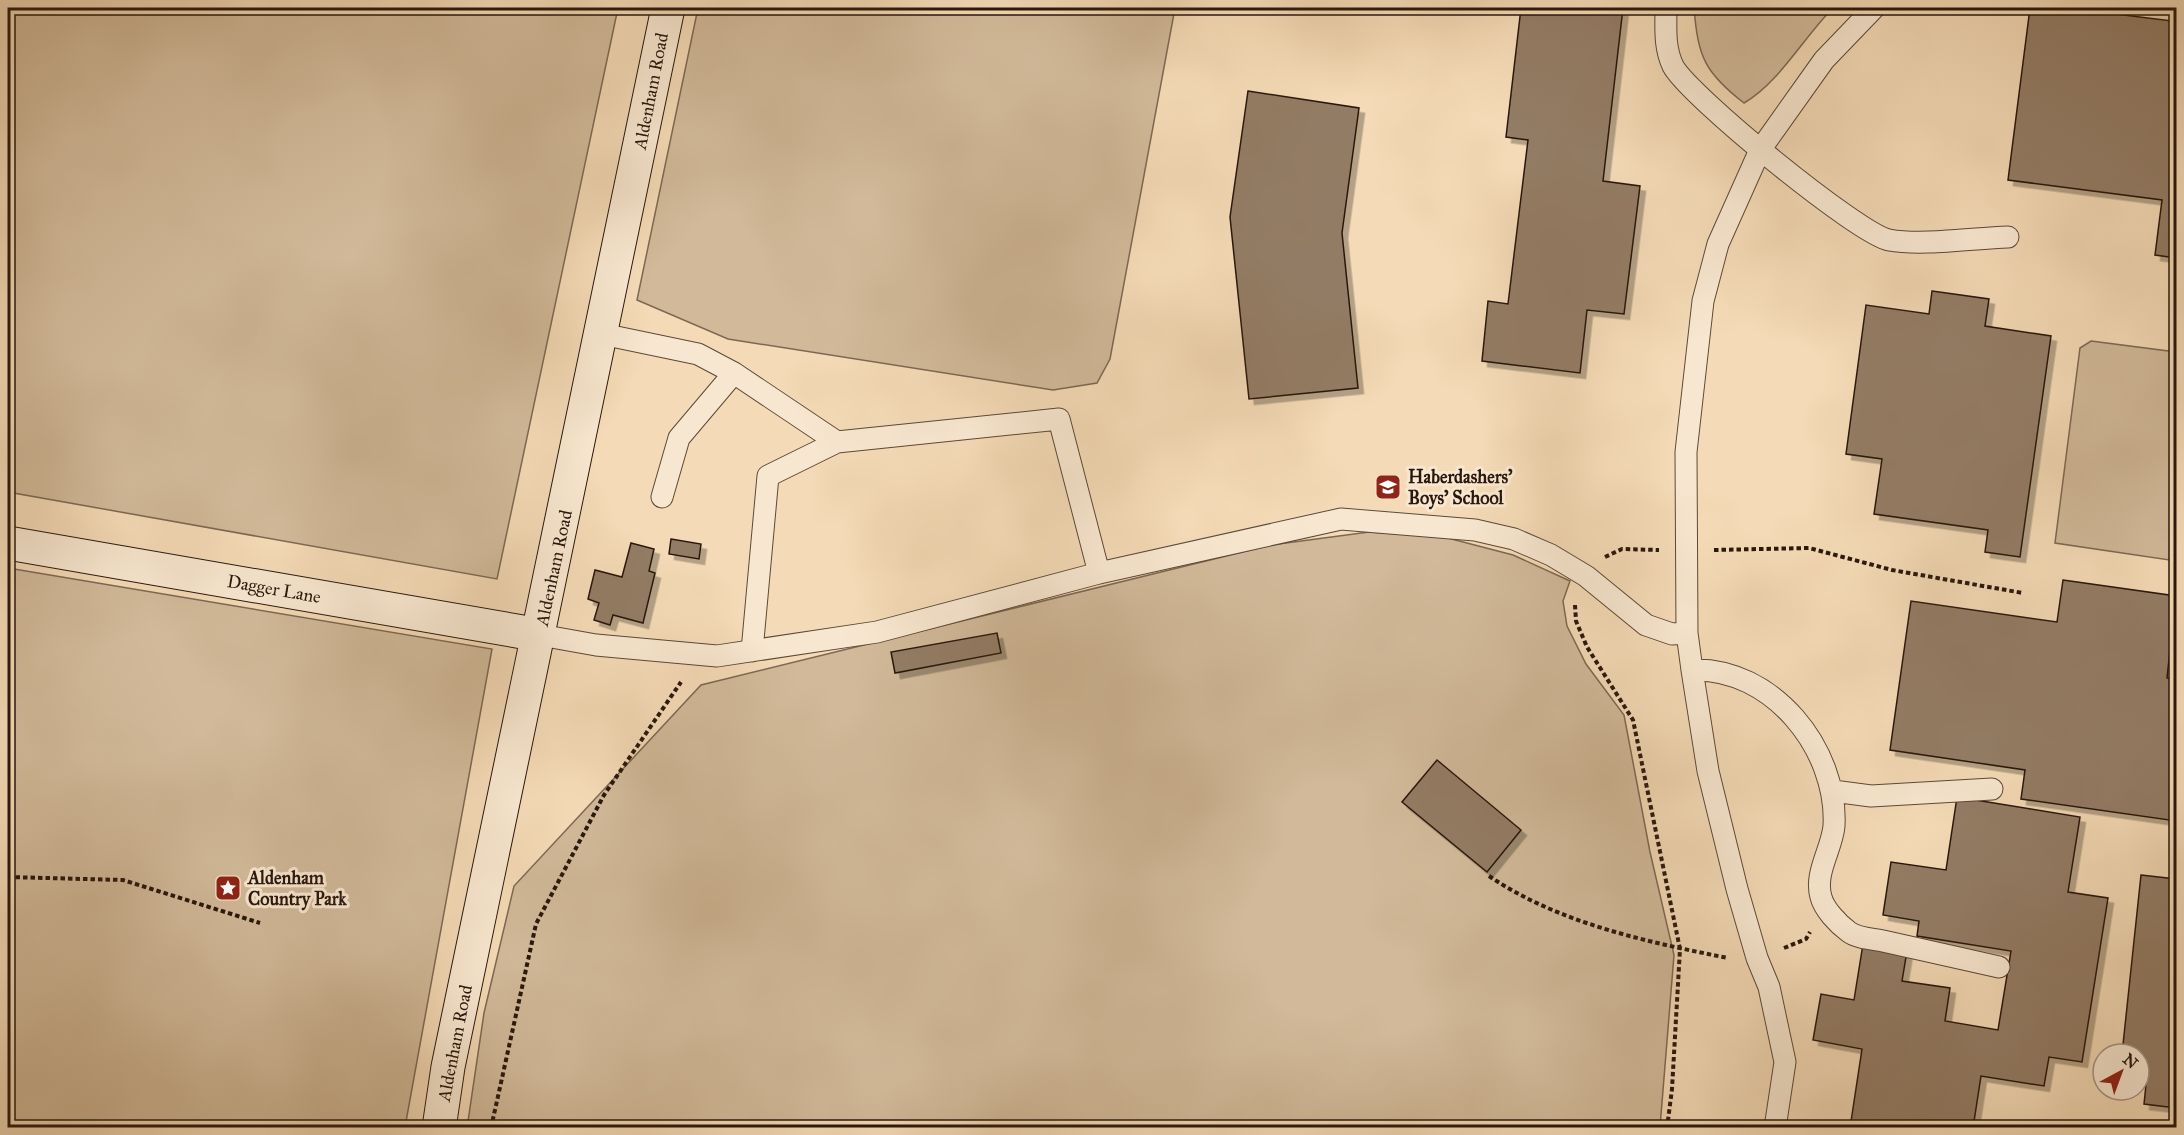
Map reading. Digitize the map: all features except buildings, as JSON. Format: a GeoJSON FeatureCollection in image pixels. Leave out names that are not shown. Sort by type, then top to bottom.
{"type":"FeatureCollection","features":[{"type":"Feature","properties":{"kind":"street","name":"Aldenham Road"},"geometry":{"type":"LineString","coordinates":[[439,1128],[448,1067],[540,635],[668,8]]}},
{"type":"Feature","properties":{"kind":"street","name":"Dagger Lane"},"geometry":{"type":"LineString","coordinates":[[8,543],[540,635]]}},
{"type":"Feature","properties":{"kind":"lane"},"geometry":{"type":"LineString","coordinates":[[1666,8],[1666,47],[1674,68],[1760,150],[1866,231],[1888,240],[2008,237]]}},
{"type":"Feature","properties":{"kind":"lane"},"geometry":{"type":"LineString","coordinates":[[1775,1128],[1785,1062],[1769,987],[1757,958],[1737,889],[1708,771],[1687,633],[1686,452],[1703,301],[1718,244],[1760,150],[1824,60],[1874,8]]}},
{"type":"Feature","properties":{"kind":"lane"},"geometry":{"type":"LineString","coordinates":[[602,334],[698,354],[734,373],[837,442]]}},
{"type":"Feature","properties":{"kind":"lane"},"geometry":{"type":"LineString","coordinates":[[662,497],[680,438],[697,414],[734,373]]}},
{"type":"Feature","properties":{"kind":"lane"},"geometry":{"type":"LineString","coordinates":[[752,651],[768,476],[837,442],[1059,418],[1099,573]]}},
{"type":"Feature","properties":{"kind":"lane"},"geometry":{"type":"LineString","coordinates":[[540,635],[596,645],[717,656],[752,651],[877,632],[1099,573],[1341,519],[1475,530],[1514,539],[1551,555],[1586,576],[1646,625],[1672,634],[1687,633]]}},
{"type":"Feature","properties":{"kind":"lane"},"geometry":{"type":"LineString","coordinates":[[1692,670],[1723,671],[1774,697],[1789,710],[1812,743],[1833,790],[1834,829],[1822,865],[1820,895],[1825,907],[1850,933],[1999,967]]}},
{"type":"Feature","properties":{"kind":"lane"},"geometry":{"type":"LineString","coordinates":[[1833,790],[1871,796],[1992,789]]}},
{"type":"Feature","properties":{"kind":"path"},"geometry":{"type":"LineString","coordinates":[[491,1128],[536,924],[604,795],[699,654]]}},
{"type":"Feature","properties":{"kind":"path"},"geometry":{"type":"LineString","coordinates":[[1489,876],[1516,895],[1542,907],[1680,948],[1740,960],[1757,958],[1806,939],[1825,907]]}},
{"type":"Feature","properties":{"kind":"path"},"geometry":{"type":"LineString","coordinates":[[8,877],[123,880],[260,923]]}},
{"type":"Feature","properties":{"kind":"shaded area"},"geometry":{"type":"Polygon","coordinates":[[[8,8],[618,8],[497,579],[8,492],[8,8]]]}},
{"type":"Feature","properties":{"kind":"shaded area"},"geometry":{"type":"Polygon","coordinates":[[[698,8],[1175,8],[1110,359],[1097,383],[1053,390],[728,339],[637,300],[698,8]]]}},
{"type":"Feature","properties":{"kind":"shaded area"},"geometry":{"type":"Polygon","coordinates":[[[1694,8],[1833,8],[1768,84],[1744,103],[1720,82],[1706,63],[1698,39],[1694,8]]]}},
{"type":"Feature","properties":{"kind":"shaded area"},"geometry":{"type":"Polygon","coordinates":[[[2091,341],[2176,352],[2176,561],[2055,543],[2080,348],[2091,341]]]}},
{"type":"Feature","properties":{"kind":"shaded area"},"geometry":{"type":"Polygon","coordinates":[[[1369,532],[1444,537],[1513,555],[1570,581],[1563,601],[1567,626],[1586,664],[1624,715],[1650,852],[1674,955],[1660,1127],[467,1128],[484,1013],[514,886],[701,685],[1271,545],[1369,532]]]}},
{"type":"Feature","properties":{"kind":"shaded area","name":"Aldenham Country Park"},"geometry":{"type":"Polygon","coordinates":[[[8,568],[492,649],[405,1127],[8,1127],[8,568]]]}},
{"type":"Feature","properties":{"kind":"place","name":"Haberdashers' Boys' School"},"geometry":{"type":"Point","coordinates":[1388,487]}},
{"type":"Feature","properties":{"kind":"place","name":"Aldenham Country Park"},"geometry":{"type":"Point","coordinates":[228,888]}}]}
